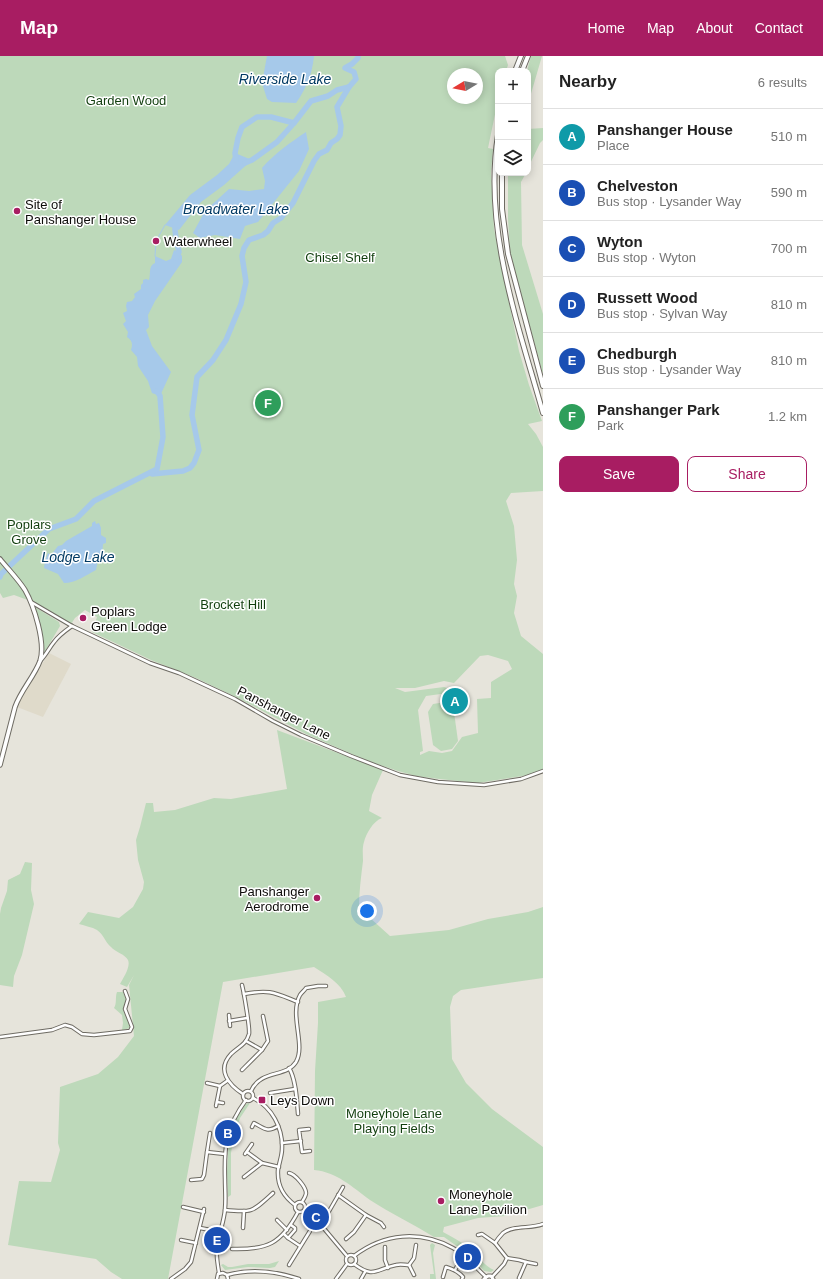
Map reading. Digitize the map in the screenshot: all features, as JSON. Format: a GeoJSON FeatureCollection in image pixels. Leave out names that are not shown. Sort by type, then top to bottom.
{"type":"FeatureCollection","features":[{"type":"Feature","properties":{"kind":"highway"},"geometry":{"type":"LineString","coordinates":[[516,68],[521,56]]}},
{"type":"Feature","properties":{"kind":"highway"},"geometry":{"type":"LineString","coordinates":[[523,68],[528,56]]}},
{"type":"Feature","properties":{"kind":"highway"},"geometry":{"type":"LineString","coordinates":[[497,140],[494,164],[494,183],[499,246],[543,413]]}},
{"type":"Feature","properties":{"kind":"highway"},"geometry":{"type":"LineString","coordinates":[[502,176],[502,209],[508,254],[543,386]]}},
{"type":"Feature","properties":{"kind":"main road"},"geometry":{"type":"LineString","coordinates":[[0,559],[18,581],[30,602],[40,634],[41,649],[40,661],[14,707],[0,765]]}},
{"type":"Feature","properties":{"kind":"street","name":"Panshanger Lane"},"geometry":{"type":"LineString","coordinates":[[30,602],[72,626],[234,699],[301,735],[400,775],[438,782],[484,785],[521,779],[543,771]]}},
{"type":"Feature","properties":{"kind":"street"},"geometry":{"type":"LineString","coordinates":[[40,661],[54,641],[72,626]]}},
{"type":"Feature","properties":{"kind":"street"},"geometry":{"type":"LineString","coordinates":[[242,985],[249,1032],[246,1041],[226,1060],[225,1072],[228,1081],[235,1089],[244,1094],[244,1098],[246,1100]]}},
{"type":"Feature","properties":{"kind":"street"},"geometry":{"type":"LineString","coordinates":[[298,1212],[295,1208],[296,1205],[287,1198],[280,1187],[278,1179],[282,1154],[282,1142],[278,1126],[268,1108],[253,1098],[251,1092],[254,1085],[261,1079],[289,1068],[296,1062],[299,1050],[296,1019],[300,994],[306,988],[326,986]]}},
{"type":"Feature","properties":{"kind":"street"},"geometry":{"type":"LineString","coordinates":[[0,1037],[52,1030],[65,1025],[72,1027],[82,1034],[94,1035],[130,1031],[132,1026],[125,1009],[128,998],[125,991]]}},
{"type":"Feature","properties":{"kind":"street"},"geometry":{"type":"LineString","coordinates":[[244,994],[257,991],[271,992],[298,1002]]}},
{"type":"Feature","properties":{"kind":"street"},"geometry":{"type":"LineString","coordinates":[[229,1016],[230,1026]]}},
{"type":"Feature","properties":{"kind":"street"},"geometry":{"type":"LineString","coordinates":[[242,1070],[262,1050],[268,1041],[263,1016]]}},
{"type":"Feature","properties":{"kind":"street"},"geometry":{"type":"LineString","coordinates":[[229,1021],[247,1018]]}},
{"type":"Feature","properties":{"kind":"street"},"geometry":{"type":"LineString","coordinates":[[246,1041],[262,1050]]}},
{"type":"Feature","properties":{"kind":"street"},"geometry":{"type":"LineString","coordinates":[[289,1068],[295,1088],[298,1114]]}},
{"type":"Feature","properties":{"kind":"street"},"geometry":{"type":"LineString","coordinates":[[216,1106],[220,1086],[228,1081]]}},
{"type":"Feature","properties":{"kind":"street"},"geometry":{"type":"LineString","coordinates":[[206,1083],[220,1086]]}},
{"type":"Feature","properties":{"kind":"street"},"geometry":{"type":"LineString","coordinates":[[270,1093],[295,1088]]}},
{"type":"Feature","properties":{"kind":"street"},"geometry":{"type":"LineString","coordinates":[[244,1094],[247,1091],[251,1092]]}},
{"type":"Feature","properties":{"kind":"street"},"geometry":{"type":"LineString","coordinates":[[216,1279],[220,1273],[217,1248],[225,1210],[226,1140],[230,1125],[236,1113],[246,1100],[253,1098]]}},
{"type":"Feature","properties":{"kind":"street"},"geometry":{"type":"LineString","coordinates":[[216,1102],[222,1103]]}},
{"type":"Feature","properties":{"kind":"street"},"geometry":{"type":"LineString","coordinates":[[252,1127],[254,1124],[268,1130],[272,1130],[278,1126]]}},
{"type":"Feature","properties":{"kind":"street"},"geometry":{"type":"LineString","coordinates":[[310,1129],[299,1130],[302,1152],[310,1151]]}},
{"type":"Feature","properties":{"kind":"street"},"geometry":{"type":"LineString","coordinates":[[191,1180],[202,1179],[204,1175],[210,1133]]}},
{"type":"Feature","properties":{"kind":"street"},"geometry":{"type":"LineString","coordinates":[[282,1142],[300,1142]]}},
{"type":"Feature","properties":{"kind":"street"},"geometry":{"type":"LineString","coordinates":[[252,1144],[246,1153],[262,1163],[279,1167]]}},
{"type":"Feature","properties":{"kind":"street"},"geometry":{"type":"LineString","coordinates":[[207,1152],[225,1154]]}},
{"type":"Feature","properties":{"kind":"street"},"geometry":{"type":"LineString","coordinates":[[244,1177],[262,1163]]}},
{"type":"Feature","properties":{"kind":"street"},"geometry":{"type":"LineString","coordinates":[[289,1173],[296,1176],[306,1191],[302,1202],[296,1205]]}},
{"type":"Feature","properties":{"kind":"street"},"geometry":{"type":"LineString","coordinates":[[319,1222],[328,1213],[343,1187]]}},
{"type":"Feature","properties":{"kind":"street"},"geometry":{"type":"LineString","coordinates":[[225,1210],[251,1211],[272,1193]]}},
{"type":"Feature","properties":{"kind":"street"},"geometry":{"type":"LineString","coordinates":[[338,1195],[366,1215],[381,1223],[384,1227]]}},
{"type":"Feature","properties":{"kind":"street"},"geometry":{"type":"LineString","coordinates":[[302,1202],[305,1209],[319,1222],[347,1256],[347,1264],[336,1279]]}},
{"type":"Feature","properties":{"kind":"street"},"geometry":{"type":"LineString","coordinates":[[172,1279],[185,1269],[191,1262],[204,1210],[183,1207]]}},
{"type":"Feature","properties":{"kind":"street"},"geometry":{"type":"LineString","coordinates":[[232,1248],[246,1249],[263,1247],[276,1241],[291,1225],[298,1212],[305,1209]]}},
{"type":"Feature","properties":{"kind":"street"},"geometry":{"type":"LineString","coordinates":[[243,1228],[244,1211]]}},
{"type":"Feature","properties":{"kind":"street"},"geometry":{"type":"LineString","coordinates":[[346,1239],[354,1232],[366,1215]]}},
{"type":"Feature","properties":{"kind":"street"},"geometry":{"type":"LineString","coordinates":[[277,1220],[287,1230]]}},
{"type":"Feature","properties":{"kind":"street"},"geometry":{"type":"LineString","coordinates":[[495,1243],[504,1232],[511,1229],[537,1227],[543,1224]]}},
{"type":"Feature","properties":{"kind":"street"},"geometry":{"type":"LineString","coordinates":[[288,1238],[295,1230],[295,1228],[291,1225]]}},
{"type":"Feature","properties":{"kind":"street"},"geometry":{"type":"LineString","coordinates":[[200,1228],[221,1232]]}},
{"type":"Feature","properties":{"kind":"street"},"geometry":{"type":"LineString","coordinates":[[289,1265],[310,1231]]}},
{"type":"Feature","properties":{"kind":"street"},"geometry":{"type":"LineString","coordinates":[[284,1234],[300,1246]]}},
{"type":"Feature","properties":{"kind":"street"},"geometry":{"type":"LineString","coordinates":[[478,1234],[482,1234],[495,1243],[507,1258],[536,1264]]}},
{"type":"Feature","properties":{"kind":"street"},"geometry":{"type":"LineString","coordinates":[[347,1256],[354,1256],[370,1245],[380,1241],[406,1236],[436,1241],[454,1248],[473,1263],[485,1278],[488,1276],[492,1278],[507,1258]]}},
{"type":"Feature","properties":{"kind":"street"},"geometry":{"type":"LineString","coordinates":[[181,1240],[196,1244]]}},
{"type":"Feature","properties":{"kind":"street"},"geometry":{"type":"LineString","coordinates":[[409,1265],[414,1258],[416,1245]]}},
{"type":"Feature","properties":{"kind":"street"},"geometry":{"type":"LineString","coordinates":[[385,1247],[385,1260],[388,1268]]}},
{"type":"Feature","properties":{"kind":"street"},"geometry":{"type":"LineString","coordinates":[[455,1270],[463,1255]]}},
{"type":"Feature","properties":{"kind":"street"},"geometry":{"type":"LineString","coordinates":[[354,1256],[356,1261],[354,1264]]}},
{"type":"Feature","properties":{"kind":"street"},"geometry":{"type":"LineString","coordinates":[[519,1278],[526,1262]]}},
{"type":"Feature","properties":{"kind":"street"},"geometry":{"type":"LineString","coordinates":[[347,1264],[354,1264],[365,1272],[377,1273],[396,1265],[409,1265]]}},
{"type":"Feature","properties":{"kind":"street"},"geometry":{"type":"LineString","coordinates":[[409,1265],[414,1275]]}},
{"type":"Feature","properties":{"kind":"street"},"geometry":{"type":"LineString","coordinates":[[443,1277],[446,1267],[455,1270],[460,1274],[462,1279]]}},
{"type":"Feature","properties":{"kind":"street"},"geometry":{"type":"LineString","coordinates":[[220,1273],[223,1273],[227,1277],[243,1272],[264,1271],[289,1275],[299,1279]]}},
{"type":"Feature","properties":{"kind":"street"},"geometry":{"type":"LineString","coordinates":[[361,1279],[365,1272]]}},
{"type":"Feature","properties":{"kind":"shaded area"},"geometry":{"type":"Polygon","coordinates":[[[49,653],[71,664],[43,717],[17,707],[21,697],[49,653]]]}},
{"type":"Feature","properties":{"kind":"green space"},"geometry":{"type":"Polygon","coordinates":[[[0,56],[505,56],[508,65],[507,68],[495,68],[495,114],[488,148],[493,149],[491,173],[494,229],[519,351],[542,421],[528,424],[536,434],[543,447],[543,491],[511,493],[506,501],[514,526],[517,560],[514,584],[517,596],[514,613],[521,636],[543,654],[543,771],[529,775],[478,783],[416,776],[398,771],[368,761],[306,734],[238,698],[196,678],[151,660],[92,632],[97,617],[85,610],[75,618],[71,624],[36,603],[14,595],[3,598],[0,593],[0,56]],[[488,655],[480,656],[454,683],[444,681],[415,688],[395,688],[405,692],[444,687],[447,688],[448,693],[426,696],[418,710],[423,751],[420,752],[420,755],[429,751],[442,753],[452,751],[462,737],[478,733],[477,699],[491,698],[491,682],[512,669],[508,661],[488,655]]]}},
{"type":"Feature","properties":{"kind":"green space"},"geometry":{"type":"Polygon","coordinates":[[[531,56],[542,56],[531,94],[531,68],[528,68],[531,56]]]}},
{"type":"Feature","properties":{"kind":"green space"},"geometry":{"type":"Polygon","coordinates":[[[543,128],[543,140],[531,162],[531,140],[531,129],[543,128]]]}},
{"type":"Feature","properties":{"kind":"green space"},"geometry":{"type":"Polygon","coordinates":[[[508,176],[524,176],[521,182],[522,245],[543,314],[543,374],[510,252],[508,176]]]}},
{"type":"Feature","properties":{"kind":"green space"},"geometry":{"type":"Polygon","coordinates":[[[35,607],[59,622],[60,626],[44,653],[42,637],[35,607]]]}},
{"type":"Feature","properties":{"kind":"green space"},"geometry":{"type":"Polygon","coordinates":[[[446,702],[453,705],[458,741],[452,749],[441,751],[433,745],[428,712],[433,704],[446,702]]]}},
{"type":"Feature","properties":{"kind":"green space","name":"Moneyhole Lane Playing Fields"},"geometry":{"type":"Polygon","coordinates":[[[277,730],[383,770],[372,795],[369,811],[382,818],[370,828],[363,844],[359,908],[390,936],[449,930],[488,919],[528,912],[543,907],[543,978],[461,990],[453,996],[450,1007],[452,1059],[466,1083],[492,1109],[543,1147],[543,1205],[505,1216],[478,1218],[444,1227],[443,1232],[470,1249],[487,1266],[494,1270],[491,1272],[484,1271],[472,1257],[444,1237],[434,1237],[378,1205],[337,1177],[322,1171],[314,1170],[315,1071],[318,1002],[346,997],[337,983],[314,967],[223,982],[168,1279],[122,1279],[96,1259],[8,1245],[19,1181],[51,1182],[60,1150],[58,1143],[60,1087],[98,1074],[118,1057],[134,1036],[129,985],[134,975],[127,987],[120,984],[128,969],[128,960],[125,956],[113,949],[97,930],[79,924],[88,912],[119,918],[133,907],[143,889],[144,882],[138,860],[136,840],[146,803],[153,803],[154,812],[175,810],[214,798],[231,799],[287,789],[277,730]]]}},
{"type":"Feature","properties":{"kind":"green space"},"geometry":{"type":"Polygon","coordinates":[[[25,862],[32,863],[31,890],[34,904],[22,955],[14,976],[13,987],[0,985],[0,914],[7,891],[8,880],[20,874],[25,862]]]}},
{"type":"Feature","properties":{"kind":"green space"},"geometry":{"type":"Polygon","coordinates":[[[117,992],[123,992],[126,999],[123,1009],[130,1027],[122,1030],[122,1015],[114,1008],[117,992]]]}},
{"type":"Feature","properties":{"kind":"green space"},"geometry":{"type":"Polygon","coordinates":[[[250,1103],[240,1118],[234,1136],[231,1134],[236,1118],[246,1104],[250,1103]]]}},
{"type":"Feature","properties":{"kind":"green space"},"geometry":{"type":"Polygon","coordinates":[[[229,1138],[233,1140],[231,1153],[231,1195],[228,1197],[227,1172],[229,1138]]]}},
{"type":"Feature","properties":{"kind":"green space"},"geometry":{"type":"Polygon","coordinates":[[[432,1243],[435,1245],[433,1253],[436,1279],[430,1279],[430,1274],[434,1274],[430,1245],[432,1243]]]}},
{"type":"Feature","properties":{"kind":"green space"},"geometry":{"type":"Polygon","coordinates":[[[279,1261],[275,1267],[270,1268],[248,1267],[225,1270],[221,1265],[223,1264],[228,1267],[232,1267],[248,1264],[269,1264],[279,1261]]]}},
{"type":"Feature","properties":{"kind":"water","name":"Riverside Lake"},"geometry":{"type":"Polygon","coordinates":[[[267,56],[314,56],[308,81],[296,103],[272,102],[267,99],[262,83],[267,56]]]}},
{"type":"Feature","properties":{"kind":"water","name":"Broadwater Lake"},"geometry":{"type":"Polygon","coordinates":[[[306,132],[309,149],[299,171],[258,222],[245,226],[240,239],[215,235],[200,238],[193,233],[205,211],[229,189],[249,191],[264,189],[265,181],[262,168],[277,153],[306,132]]]}},
{"type":"Feature","properties":{"kind":"water"},"geometry":{"type":"Polygon","coordinates":[[[235,153],[252,160],[224,185],[201,202],[179,230],[165,225],[190,195],[229,164],[235,153]]]}},
{"type":"Feature","properties":{"kind":"water"},"geometry":{"type":"Polygon","coordinates":[[[174,250],[179,252],[182,256],[182,262],[155,301],[148,315],[149,327],[146,330],[152,346],[171,372],[160,396],[152,393],[148,381],[138,366],[137,357],[131,350],[132,342],[127,337],[128,332],[123,324],[126,321],[123,313],[127,311],[127,302],[132,301],[135,297],[134,294],[141,289],[143,280],[149,280],[151,266],[155,263],[155,256],[166,261],[171,259],[174,250]]]}},
{"type":"Feature","properties":{"kind":"water","name":"Lodge Lake"},"geometry":{"type":"Polygon","coordinates":[[[95,521],[96,524],[99,523],[101,535],[106,538],[106,543],[103,544],[102,555],[98,560],[96,570],[77,580],[64,583],[58,574],[44,568],[48,553],[51,555],[58,546],[92,526],[92,523],[95,521]]]}},
{"type":"Feature","properties":{"kind":"waterway"},"geometry":{"type":"LineString","coordinates":[[245,163],[252,160],[277,142],[311,101],[328,96],[337,90],[349,87],[356,79],[354,72],[345,68],[352,64],[358,56]]}},
{"type":"Feature","properties":{"kind":"waterway"},"geometry":{"type":"LineString","coordinates":[[152,474],[183,471],[190,468],[194,463],[199,450],[192,415],[197,377],[213,360],[226,340],[241,304],[246,282],[242,256],[244,248],[249,240],[263,235],[268,231],[273,223],[281,218],[293,203],[314,161],[319,154],[327,150],[331,143],[340,135],[341,126],[337,107],[349,87]]}},
{"type":"Feature","properties":{"kind":"waterway"},"geometry":{"type":"LineString","coordinates":[[236,160],[235,153],[242,127],[257,117],[271,117],[294,123]]}},
{"type":"Feature","properties":{"kind":"waterway"},"geometry":{"type":"LineString","coordinates":[[175,222],[175,234],[179,252],[176,258]]}},
{"type":"Feature","properties":{"kind":"waterway"},"geometry":{"type":"LineString","coordinates":[[155,256],[156,241],[165,225]]}},
{"type":"Feature","properties":{"kind":"waterway"},"geometry":{"type":"LineString","coordinates":[[0,577],[1,574],[49,529],[76,519],[94,501],[157,469],[163,437],[160,396],[157,391]]}},
{"type":"Feature","properties":{"kind":"place","name":"Site of Panshanger House"},"geometry":{"type":"Point","coordinates":[17,211]}},
{"type":"Feature","properties":{"kind":"place","name":"Waterwheel"},"geometry":{"type":"Point","coordinates":[156,241]}},
{"type":"Feature","properties":{"kind":"place","name":"Panshanger Park"},"geometry":{"type":"Point","coordinates":[268,403]}},
{"type":"Feature","properties":{"kind":"place","name":"Poplars Green Lodge"},"geometry":{"type":"Point","coordinates":[83,618]}},
{"type":"Feature","properties":{"kind":"place","name":"Panshanger House"},"geometry":{"type":"Point","coordinates":[455,701]}},
{"type":"Feature","properties":{"kind":"place","name":"Panshanger Aerodrome"},"geometry":{"type":"Point","coordinates":[317,898]}},
{"type":"Feature","properties":{"kind":"place","name":"Leys Down"},"geometry":{"type":"Point","coordinates":[262,1100]}},
{"type":"Feature","properties":{"kind":"place","name":"Chelveston"},"geometry":{"type":"Point","coordinates":[228,1133]}},
{"type":"Feature","properties":{"kind":"place","name":"Moneyhole Lane Pavilion"},"geometry":{"type":"Point","coordinates":[441,1201]}},
{"type":"Feature","properties":{"kind":"place","name":"Wyton"},"geometry":{"type":"Point","coordinates":[316,1217]}},
{"type":"Feature","properties":{"kind":"place","name":"Chedburgh"},"geometry":{"type":"Point","coordinates":[217,1240]}},
{"type":"Feature","properties":{"kind":"place","name":"Russett Wood"},"geometry":{"type":"Point","coordinates":[468,1257]}},
{"type":"Feature","properties":{"kind":"park label","name":"Garden Wood"},"geometry":{"type":"Point","coordinates":[126,100]}},
{"type":"Feature","properties":{"kind":"park label","name":"Chisel Shelf"},"geometry":{"type":"Point","coordinates":[340,257]}},
{"type":"Feature","properties":{"kind":"park label","name":"Poplars Grove"},"geometry":{"type":"Point","coordinates":[29,532]}},
{"type":"Feature","properties":{"kind":"park label","name":"Brocket Hill"},"geometry":{"type":"Point","coordinates":[233,604]}}]}
